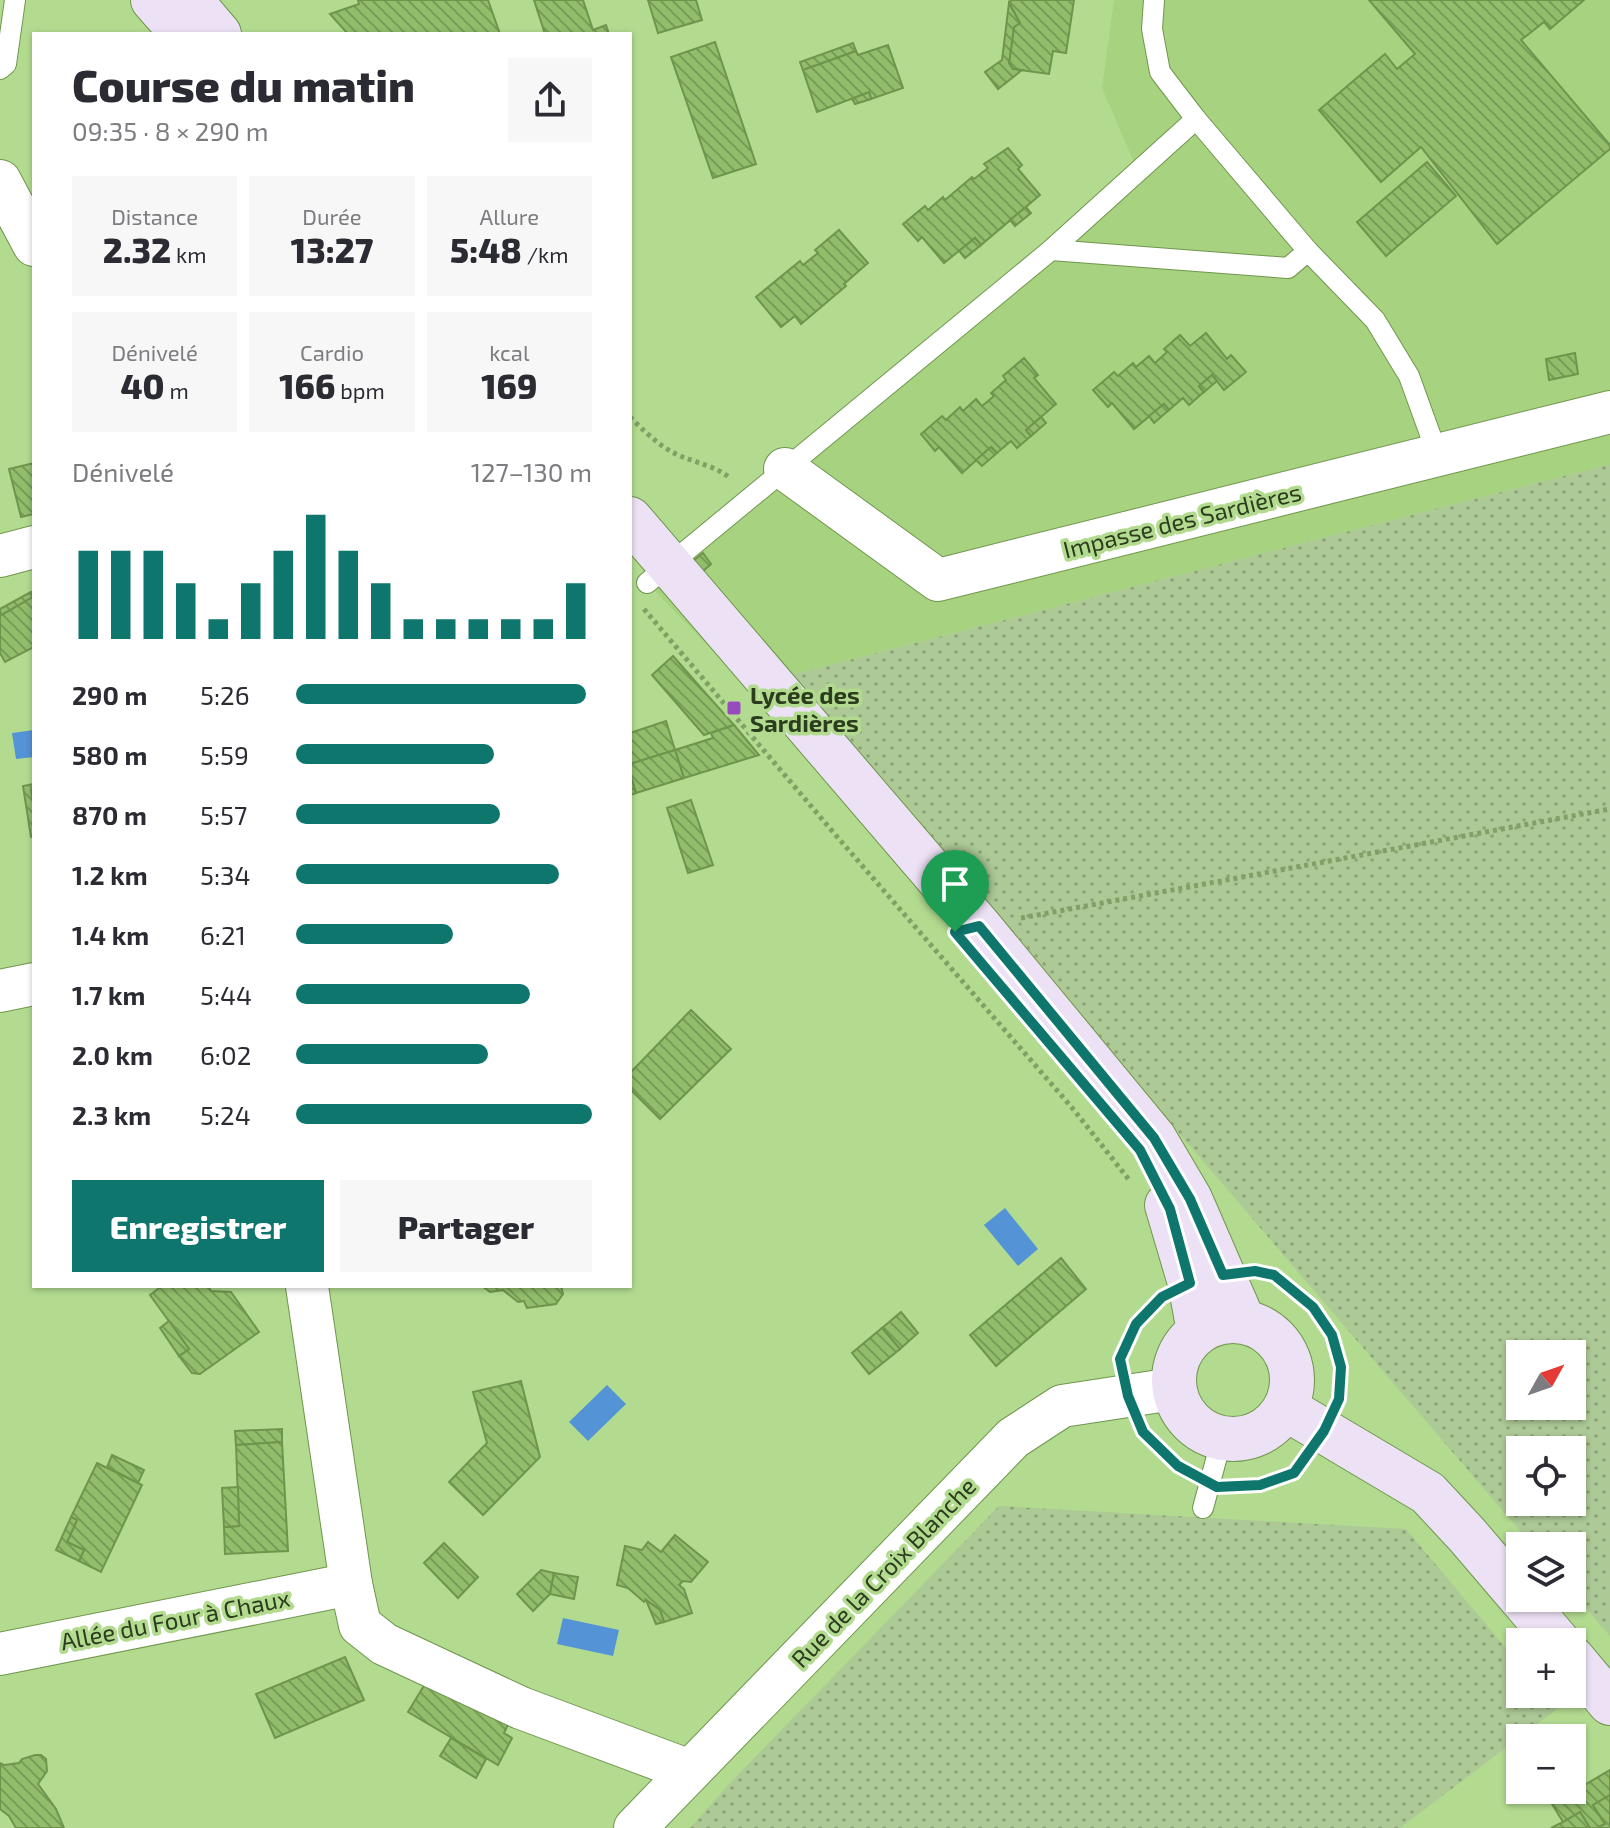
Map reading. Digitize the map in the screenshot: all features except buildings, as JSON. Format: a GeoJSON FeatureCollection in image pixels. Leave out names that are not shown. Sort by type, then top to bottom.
{"type":"FeatureCollection","features":[{"type":"Feature","properties":{"kind":"main road"},"geometry":{"type":"LineString","coordinates":[[153,0],[181,32]]}},
{"type":"Feature","properties":{"kind":"main road"},"geometry":{"type":"LineString","coordinates":[[190,0],[217,32]]}},
{"type":"Feature","properties":{"kind":"main road"},"geometry":{"type":"LineString","coordinates":[[632,526],[646,579],[955,932],[1140,1150],[1170,1209],[1185,1284],[1199,1331]]}},
{"type":"Feature","properties":{"kind":"main road"},"geometry":{"type":"LineString","coordinates":[[646,579],[979,926],[1154,1138],[1190,1199],[1185,1284]]}},
{"type":"Feature","properties":{"kind":"main road"},"geometry":{"type":"LineString","coordinates":[[1185,1284],[1243,1321],[1262,1328],[1278,1341],[1289,1359],[1292,1389],[1285,1408],[1272,1425],[1255,1435],[1235,1440],[1214,1437],[1193,1425],[1180,1408],[1173,1389],[1174,1368],[1182,1348],[1199,1331],[1211,1323],[1243,1321]]}},
{"type":"Feature","properties":{"kind":"main road"},"geometry":{"type":"LineString","coordinates":[[1285,1408],[1428,1493],[1506,1581]]}},
{"type":"Feature","properties":{"kind":"main road"},"geometry":{"type":"LineString","coordinates":[[1532,1612],[1546,1628]]}},
{"type":"Feature","properties":{"kind":"main road"},"geometry":{"type":"LineString","coordinates":[[1586,1675],[1610,1703]]}},
{"type":"Feature","properties":{"kind":"street"},"geometry":{"type":"LineString","coordinates":[[0,181],[32,241]]}},
{"type":"Feature","properties":{"kind":"street","name":"Impasse des Sardières"},"geometry":{"type":"LineString","coordinates":[[769,482],[938,580],[1610,412]]}},
{"type":"Feature","properties":{"kind":"street"},"geometry":{"type":"LineString","coordinates":[[0,556],[32,548]]}},
{"type":"Feature","properties":{"kind":"street"},"geometry":{"type":"LineString","coordinates":[[0,991],[32,984]]}},
{"type":"Feature","properties":{"kind":"street"},"geometry":{"type":"LineString","coordinates":[[307,1288],[351,1584],[360,1625],[384,1644],[521,1708],[690,1771]]}},
{"type":"Feature","properties":{"kind":"street","name":"Rue de la Croix Blanche"},"geometry":{"type":"LineString","coordinates":[[635,1828],[1013,1438],[1062,1406],[1173,1389]]}},
{"type":"Feature","properties":{"kind":"street","name":"Allée du Four à Chaux"},"geometry":{"type":"LineString","coordinates":[[0,1654],[351,1584]]}},
{"type":"Feature","properties":{"kind":"lane"},"geometry":{"type":"LineString","coordinates":[[0,69],[6,64],[15,0]]}},
{"type":"Feature","properties":{"kind":"lane"},"geometry":{"type":"LineString","coordinates":[[1154,0],[1152,29],[1160,72],[1308,251],[1375,320],[1409,376],[1438,456]]}},
{"type":"Feature","properties":{"kind":"lane"},"geometry":{"type":"LineString","coordinates":[[646,579],[1051,250],[1196,119]]}},
{"type":"Feature","properties":{"kind":"lane"},"geometry":{"type":"LineString","coordinates":[[1051,250],[1288,268],[1308,251]]}},
{"type":"Feature","properties":{"kind":"lane"},"geometry":{"type":"LineString","coordinates":[[1203,1508],[1222,1438]]}},
{"type":"Feature","properties":{"kind":"path"},"geometry":{"type":"LineString","coordinates":[[632,419],[673,453],[769,482]]}},
{"type":"Feature","properties":{"kind":"path"},"geometry":{"type":"LineString","coordinates":[[646,579],[833,832],[1074,1110],[1130,1182]]}},
{"type":"Feature","properties":{"kind":"path"},"geometry":{"type":"LineString","coordinates":[[979,926],[1610,809]]}},
{"type":"Feature","properties":{"kind":"path"},"geometry":{"type":"LineString","coordinates":[[1255,1271],[1274,1275],[1313,1307],[1332,1335],[1341,1367],[1339,1399],[1324,1431],[1294,1473],[1260,1485],[1217,1487],[1178,1466],[1143,1432],[1128,1396],[1120,1359],[1136,1324],[1185,1284],[1255,1271]]}},
{"type":"Feature","properties":{"kind":"shaded area"},"geometry":{"type":"Polygon","coordinates":[[[1114,0],[1610,0],[1610,464],[747,686],[647,583],[1138,172],[1102,88],[1114,0]]]}},
{"type":"Feature","properties":{"kind":"shaded area"},"geometry":{"type":"Polygon","coordinates":[[[1610,464],[1610,1636],[1586,1608],[1586,1532],[1521,1532],[1507,1516],[1586,1516],[1586,1436],[1506,1436],[1506,1515],[787,676],[1610,464]]]}},
{"type":"Feature","properties":{"kind":"shaded area"},"geometry":{"type":"Polygon","coordinates":[[[999,1506],[1406,1529],[1506,1648],[1506,1708],[1557,1709],[1537,1724],[1506,1724],[1506,1748],[1400,1828],[690,1828],[999,1506]]]}},
{"type":"Feature","properties":{"kind":"water"},"geometry":{"type":"Polygon","coordinates":[[[32,730],[32,757],[16,759],[12,733],[32,730]]]}},
{"type":"Feature","properties":{"kind":"water"},"geometry":{"type":"Polygon","coordinates":[[[1005,1208],[1038,1249],[1018,1266],[984,1225],[1005,1208]]]}},
{"type":"Feature","properties":{"kind":"water"},"geometry":{"type":"Polygon","coordinates":[[[607,1385],[626,1404],[588,1441],[569,1422],[607,1385]]]}},
{"type":"Feature","properties":{"kind":"water"},"geometry":{"type":"Polygon","coordinates":[[[563,1618],[619,1630],[613,1656],[557,1644],[563,1618]]]}},
{"type":"Feature","properties":{"kind":"place","name":"Lycée des Sardières"},"geometry":{"type":"Point","coordinates":[734,708]}},
{"type":"Feature","properties":{"kind":"route"},"geometry":{"type":"LineString","coordinates":[[979,926],[1154,1138],[1190,1199],[1223,1275],[1255,1271],[1274,1275],[1313,1307],[1332,1335],[1341,1367],[1339,1399],[1324,1431],[1294,1473],[1260,1485],[1217,1487],[1178,1466],[1143,1432],[1128,1396],[1120,1359],[1136,1324],[1162,1297],[1190,1283],[1170,1209],[1140,1150],[955,932],[979,926]]}}]}
